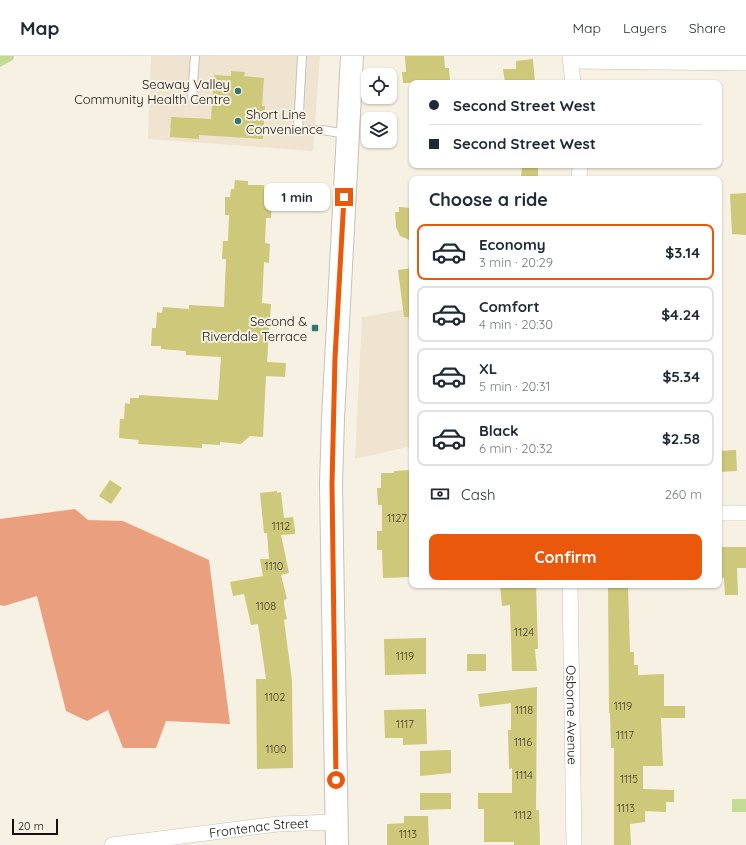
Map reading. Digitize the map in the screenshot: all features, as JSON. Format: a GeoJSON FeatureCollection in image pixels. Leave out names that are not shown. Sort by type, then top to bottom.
{"type":"FeatureCollection","features":[{"type":"Feature","properties":{"kind":"main road"},"geometry":{"type":"LineString","coordinates":[[336,845],[332,477],[336,351],[352,56]]}},
{"type":"Feature","properties":{"kind":"street"},"geometry":{"type":"LineString","coordinates":[[573,80],[570,59],[746,63]]}},
{"type":"Feature","properties":{"kind":"street"},"geometry":{"type":"LineString","coordinates":[[722,513],[746,513]]}},
{"type":"Feature","properties":{"kind":"street","name":"Osborne Avenue"},"geometry":{"type":"LineString","coordinates":[[570,588],[574,845]]}},
{"type":"Feature","properties":{"kind":"street","name":"Frontenac Street"},"geometry":{"type":"LineString","coordinates":[[120,844],[278,824],[336,822]]}},
{"type":"Feature","properties":{"kind":"lane"},"geometry":{"type":"LineString","coordinates":[[192,98],[196,56]]}},
{"type":"Feature","properties":{"kind":"lane"},"geometry":{"type":"LineString","coordinates":[[302,56],[298,130],[322,130],[348,134]]}},
{"type":"Feature","properties":{"kind":"shaded area"},"geometry":{"type":"Polygon","coordinates":[[[0,56],[14,56],[13,60],[0,67],[0,56]]]}},
{"type":"Feature","properties":{"kind":"shaded area"},"geometry":{"type":"Polygon","coordinates":[[[151,56],[320,56],[313,151],[148,139],[151,56]]]}},
{"type":"Feature","properties":{"kind":"shaded area"},"geometry":{"type":"Polygon","coordinates":[[[409,309],[409,447],[355,459],[362,317],[409,309]]]}},
{"type":"Feature","properties":{"kind":"shaded area"},"geometry":{"type":"Polygon","coordinates":[[[75,509],[88,520],[123,521],[209,560],[230,724],[166,721],[156,748],[123,748],[108,710],[87,721],[66,711],[37,596],[4,606],[0,605],[0,519],[75,509]]]}},
{"type":"Feature","properties":{"kind":"shaded area"},"geometry":{"type":"Polygon","coordinates":[[[732,799],[746,799],[746,812],[732,812],[732,799]]]}},
{"type":"Feature","properties":{"kind":"building"},"geometry":{"type":"Polygon","coordinates":[[[405,56],[444,56],[445,68],[449,68],[450,80],[409,80],[409,83],[403,83],[402,72],[406,72],[405,56]]]}},
{"type":"Feature","properties":{"kind":"building"},"geometry":{"type":"Polygon","coordinates":[[[533,59],[535,80],[505,80],[503,69],[516,69],[516,61],[533,59]]]}},
{"type":"Feature","properties":{"kind":"building"},"geometry":{"type":"Polygon","coordinates":[[[231,71],[245,72],[244,76],[264,78],[262,106],[265,106],[263,139],[199,135],[199,139],[170,137],[171,117],[211,119],[214,75],[231,76],[231,71]]]}},
{"type":"Feature","properties":{"kind":"building"},"geometry":{"type":"Polygon","coordinates":[[[522,168],[538,168],[538,176],[521,176],[522,168]]]}},
{"type":"Feature","properties":{"kind":"building"},"geometry":{"type":"Polygon","coordinates":[[[235,180],[248,181],[248,185],[264,185],[264,191],[269,191],[268,199],[272,199],[271,218],[266,218],[265,243],[270,244],[269,263],[264,262],[262,303],[271,304],[267,362],[286,363],[285,377],[266,376],[263,437],[250,436],[241,444],[220,442],[220,445],[202,444],[202,448],[138,444],[139,440],[119,438],[120,419],[124,419],[125,403],[130,404],[130,398],[139,398],[139,395],[218,400],[221,357],[186,355],[186,351],[161,349],[161,346],[151,346],[152,328],[156,328],[157,312],[162,313],[163,307],[189,309],[189,305],[224,307],[226,259],[222,259],[223,241],[228,241],[229,215],[225,215],[225,197],[230,197],[231,189],[234,189],[235,180]]]}},
{"type":"Feature","properties":{"kind":"building"},"geometry":{"type":"Polygon","coordinates":[[[746,193],[746,235],[732,234],[730,194],[746,193]]]}},
{"type":"Feature","properties":{"kind":"building"},"geometry":{"type":"Polygon","coordinates":[[[399,207],[409,208],[409,240],[400,236],[396,227],[395,212],[399,212],[399,207]]]}},
{"type":"Feature","properties":{"kind":"building"},"geometry":{"type":"Polygon","coordinates":[[[409,268],[409,317],[404,317],[398,270],[409,268]]]}},
{"type":"Feature","properties":{"kind":"building"},"geometry":{"type":"Polygon","coordinates":[[[736,450],[737,471],[722,472],[722,451],[736,450]]]}},
{"type":"Feature","properties":{"kind":"building"},"geometry":{"type":"Polygon","coordinates":[[[409,470],[409,577],[383,578],[382,550],[377,550],[377,531],[382,531],[382,505],[378,505],[377,488],[381,488],[381,473],[394,473],[394,471],[409,470]]]}},
{"type":"Feature","properties":{"kind":"building"},"geometry":{"type":"Polygon","coordinates":[[[110,480],[122,488],[111,504],[99,496],[110,480]]]}},
{"type":"Feature","properties":{"kind":"building"},"geometry":{"type":"Polygon","coordinates":[[[277,491],[277,493],[281,492],[284,518],[293,517],[295,530],[295,534],[281,535],[289,573],[281,575],[287,599],[284,600],[284,605],[287,619],[284,620],[292,681],[293,768],[257,769],[256,679],[266,679],[258,624],[251,625],[244,594],[233,596],[230,582],[263,576],[260,559],[269,559],[267,533],[264,533],[260,493],[277,491]]]}},
{"type":"Feature","properties":{"kind":"building"},"geometry":{"type":"Polygon","coordinates":[[[722,547],[746,547],[746,568],[737,568],[738,595],[725,595],[724,578],[722,578],[722,547]]]}},
{"type":"Feature","properties":{"kind":"building"},"geometry":{"type":"Polygon","coordinates":[[[500,588],[536,588],[538,649],[535,649],[537,671],[512,671],[510,605],[502,606],[500,588]]]}},
{"type":"Feature","properties":{"kind":"building"},"geometry":{"type":"Polygon","coordinates":[[[608,588],[628,588],[630,652],[634,652],[634,665],[638,665],[638,675],[664,674],[664,706],[685,706],[685,718],[661,718],[663,766],[643,766],[643,789],[674,790],[674,802],[666,802],[666,812],[645,811],[645,822],[630,824],[631,845],[614,845],[614,748],[611,748],[609,713],[608,588]]]}},
{"type":"Feature","properties":{"kind":"building"},"geometry":{"type":"Polygon","coordinates":[[[426,638],[426,674],[385,675],[384,639],[426,638]]]}},
{"type":"Feature","properties":{"kind":"building"},"geometry":{"type":"Polygon","coordinates":[[[467,654],[486,654],[486,671],[467,671],[467,654]]]}},
{"type":"Feature","properties":{"kind":"building"},"geometry":{"type":"Polygon","coordinates":[[[537,687],[536,810],[539,810],[540,845],[514,845],[514,842],[484,842],[484,809],[478,809],[478,793],[512,793],[512,768],[509,769],[508,730],[511,730],[511,703],[480,707],[478,694],[537,687]]]}},
{"type":"Feature","properties":{"kind":"building"},"geometry":{"type":"Polygon","coordinates":[[[426,709],[427,744],[403,745],[403,738],[385,738],[384,710],[426,709]]]}},
{"type":"Feature","properties":{"kind":"building"},"geometry":{"type":"Polygon","coordinates":[[[451,750],[451,773],[420,776],[420,751],[451,750]]]}},
{"type":"Feature","properties":{"kind":"building"},"geometry":{"type":"Polygon","coordinates":[[[420,793],[451,793],[451,809],[420,810],[420,793]]]}},
{"type":"Feature","properties":{"kind":"building"},"geometry":{"type":"Polygon","coordinates":[[[404,816],[428,816],[429,845],[387,845],[387,824],[404,823],[404,816]]]}},
{"type":"Feature","properties":{"kind":"place","name":"Seaway Valley Community Health Centre"},"geometry":{"type":"Point","coordinates":[238,91]}},
{"type":"Feature","properties":{"kind":"place","name":"Short Line Convenience"},"geometry":{"type":"Point","coordinates":[238,121]}},
{"type":"Feature","properties":{"kind":"place","name":"Second & Riverdale Terrace"},"geometry":{"type":"Point","coordinates":[315,328]}},
{"type":"Feature","properties":{"kind":"route"},"geometry":{"type":"LineString","coordinates":[[336,780],[332,484],[335,358],[344,197]]}}]}
